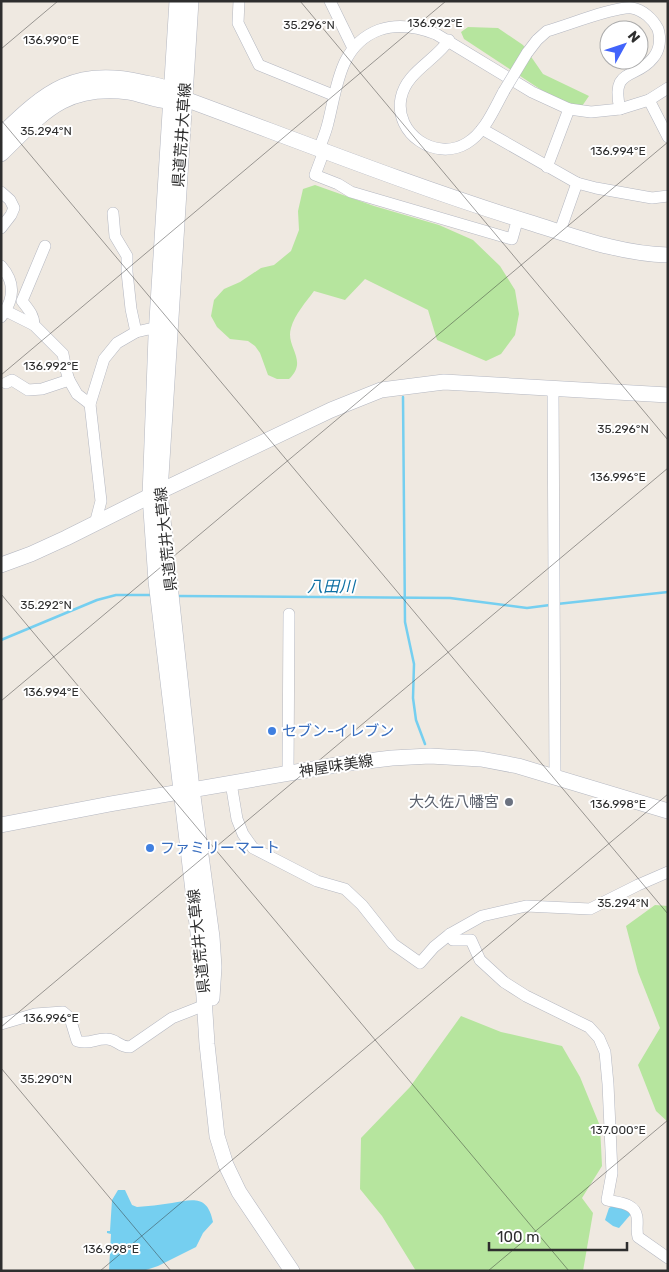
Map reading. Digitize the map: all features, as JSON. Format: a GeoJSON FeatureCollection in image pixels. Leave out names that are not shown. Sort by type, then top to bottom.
{"type":"FeatureCollection","features":[{"type":"Feature","properties":{"kind":"main road","name":"県道荒井大草線"},"geometry":{"type":"LineString","coordinates":[[177,1],[170,95],[163,330],[155,494],[163,582],[187,790],[207,1044],[217,1136],[226,1165],[239,1192],[292,1271]]}},
{"type":"Feature","properties":{"kind":"main road","name":"県道荒井大草線"},"geometry":{"type":"LineString","coordinates":[[163,330],[185,99],[191,1]]}},
{"type":"Feature","properties":{"kind":"main road"},"geometry":{"type":"LineString","coordinates":[[1,135],[50,92],[74,82],[109,78],[134,80],[170,95],[472,204],[635,253],[668,255]]}},
{"type":"Feature","properties":{"kind":"main road"},"geometry":{"type":"LineString","coordinates":[[1,154],[47,110],[58,102],[80,93],[108,90],[170,95]]}},
{"type":"Feature","properties":{"kind":"main road"},"geometry":{"type":"LineString","coordinates":[[1,565],[31,554],[95,524],[331,410],[381,390],[444,382],[668,396]]}},
{"type":"Feature","properties":{"kind":"main road","name":"神屋味美線"},"geometry":{"type":"LineString","coordinates":[[1,825],[187,790],[375,760],[430,756],[481,759],[518,766],[668,811]]}},
{"type":"Feature","properties":{"kind":"main road","name":"県道荒井大草線"},"geometry":{"type":"LineString","coordinates":[[187,790],[214,967],[207,1044]]}},
{"type":"Feature","properties":{"kind":"street"},"geometry":{"type":"LineString","coordinates":[[239,1],[238,23],[259,65],[333,95]]}},
{"type":"Feature","properties":{"kind":"street"},"geometry":{"type":"LineString","coordinates":[[330,1],[353,48]]}},
{"type":"Feature","properties":{"kind":"street"},"geometry":{"type":"LineString","coordinates":[[449,40],[436,56],[409,80],[401,99],[402,118],[405,127],[420,143],[432,148],[444,150],[465,144],[482,129],[527,53],[537,40],[547,32],[622,8],[638,10],[646,14],[657,27],[659,35],[657,51],[653,58],[646,65],[628,74],[621,81],[618,89],[620,109]]}},
{"type":"Feature","properties":{"kind":"street"},"geometry":{"type":"LineString","coordinates":[[518,218],[512,239],[351,192],[338,184],[315,175],[338,76],[353,48],[370,33],[395,27],[420,28],[449,40],[532,92],[569,109],[592,112],[620,109],[649,100],[668,88]]}},
{"type":"Feature","properties":{"kind":"street"},"geometry":{"type":"LineString","coordinates":[[649,100],[668,137]]}},
{"type":"Feature","properties":{"kind":"street"},"geometry":{"type":"LineString","coordinates":[[547,167],[569,109]]}},
{"type":"Feature","properties":{"kind":"street"},"geometry":{"type":"LineString","coordinates":[[482,129],[577,183],[652,198],[668,196]]}},
{"type":"Feature","properties":{"kind":"street"},"geometry":{"type":"LineString","coordinates":[[560,231],[577,183]]}},
{"type":"Feature","properties":{"kind":"street"},"geometry":{"type":"LineString","coordinates":[[1,192],[10,200],[14,208],[1,228]]}},
{"type":"Feature","properties":{"kind":"street"},"geometry":{"type":"LineString","coordinates":[[114,213],[115,236],[127,256],[127,272],[136,332]]}},
{"type":"Feature","properties":{"kind":"street"},"geometry":{"type":"LineString","coordinates":[[34,325],[31,312],[22,301],[45,246]]}},
{"type":"Feature","properties":{"kind":"street"},"geometry":{"type":"LineString","coordinates":[[1,266],[8,274],[13,291],[4,314],[34,325],[64,354],[66,370],[70,380],[78,394],[90,404]]}},
{"type":"Feature","properties":{"kind":"street"},"geometry":{"type":"LineString","coordinates":[[95,524],[101,501],[90,404],[104,359],[118,343],[136,332],[163,330]]}},
{"type":"Feature","properties":{"kind":"street"},"geometry":{"type":"LineString","coordinates":[[6,383],[12,380],[28,390],[42,389],[70,380]]}},
{"type":"Feature","properties":{"kind":"street"},"geometry":{"type":"LineString","coordinates":[[553,388],[555,776]]}},
{"type":"Feature","properties":{"kind":"street"},"geometry":{"type":"LineString","coordinates":[[288,614],[288,774]]}},
{"type":"Feature","properties":{"kind":"street"},"geometry":{"type":"LineString","coordinates":[[231,783],[237,819],[243,834],[253,848],[317,881],[345,889],[362,905],[393,944],[420,962],[450,934],[482,916],[526,906],[590,909],[668,872]]}},
{"type":"Feature","properties":{"kind":"street"},"geometry":{"type":"LineString","coordinates":[[450,934],[453,940],[471,940],[480,960],[504,982],[526,996],[589,1028],[599,1038],[605,1052],[608,1084],[612,1173],[608,1200],[630,1206],[634,1209],[637,1217],[638,1237],[668,1258]]}},
{"type":"Feature","properties":{"kind":"street"},"geometry":{"type":"LineString","coordinates":[[1,1024],[35,1014],[63,1012],[70,1018],[78,1041],[86,1043],[106,1039],[122,1047],[130,1047],[172,1018],[205,1005]]}},
{"type":"Feature","properties":{"kind":"green space"},"geometry":{"type":"Polygon","coordinates":[[[468,27],[498,28],[523,45],[543,74],[589,96],[580,109],[558,101],[464,39],[461,32],[468,27]]]}},
{"type":"Feature","properties":{"kind":"green space"},"geometry":{"type":"Polygon","coordinates":[[[315,185],[374,206],[439,225],[473,240],[500,266],[515,290],[519,314],[515,335],[501,354],[486,361],[437,340],[428,310],[365,279],[345,300],[314,291],[298,313],[291,328],[291,341],[297,360],[295,372],[289,379],[277,379],[268,375],[260,353],[255,346],[248,341],[230,339],[217,327],[211,316],[214,300],[224,289],[240,282],[261,268],[274,265],[291,251],[299,230],[298,211],[303,189],[315,185]]]}},
{"type":"Feature","properties":{"kind":"green space"},"geometry":{"type":"Polygon","coordinates":[[[655,905],[668,906],[668,1122],[656,1111],[638,1065],[660,1028],[638,972],[626,926],[655,905]]]}},
{"type":"Feature","properties":{"kind":"green space"},"geometry":{"type":"Polygon","coordinates":[[[461,1016],[501,1032],[562,1046],[580,1077],[600,1126],[602,1166],[582,1198],[593,1213],[583,1271],[416,1271],[382,1216],[360,1189],[361,1138],[410,1087],[461,1016]]]}},
{"type":"Feature","properties":{"kind":"water"},"geometry":{"type":"Polygon","coordinates":[[[118,1190],[125,1190],[132,1205],[137,1207],[187,1200],[198,1201],[207,1207],[213,1222],[203,1233],[196,1247],[158,1266],[143,1271],[109,1271],[111,1234],[107,1233],[107,1231],[110,1231],[112,1200],[118,1190]]]}},
{"type":"Feature","properties":{"kind":"water"},"geometry":{"type":"Polygon","coordinates":[[[614,1205],[629,1209],[631,1214],[619,1228],[605,1220],[609,1208],[614,1205]]]}},
{"type":"Feature","properties":{"kind":"waterway"},"geometry":{"type":"LineString","coordinates":[[403,397],[405,622],[414,664],[413,698],[416,720],[425,744]]}},
{"type":"Feature","properties":{"kind":"waterway","name":"八田川"},"geometry":{"type":"LineString","coordinates":[[557,604],[668,592]]}},
{"type":"Feature","properties":{"kind":"waterway","name":"八田川"},"geometry":{"type":"LineString","coordinates":[[1,640],[97,600],[116,595],[153,595]]}},
{"type":"Feature","properties":{"kind":"waterway","name":"八田川"},"geometry":{"type":"LineString","coordinates":[[176,596],[450,598],[527,608],[550,605]]}},
{"type":"Feature","properties":{"kind":"place","name":"セブン-イレブン"},"geometry":{"type":"Point","coordinates":[272,731]}},
{"type":"Feature","properties":{"kind":"place","name":"大久佐八幡宮"},"geometry":{"type":"Point","coordinates":[509,802]}},
{"type":"Feature","properties":{"kind":"place","name":"ファミリーマート"},"geometry":{"type":"Point","coordinates":[150,848]}}]}
